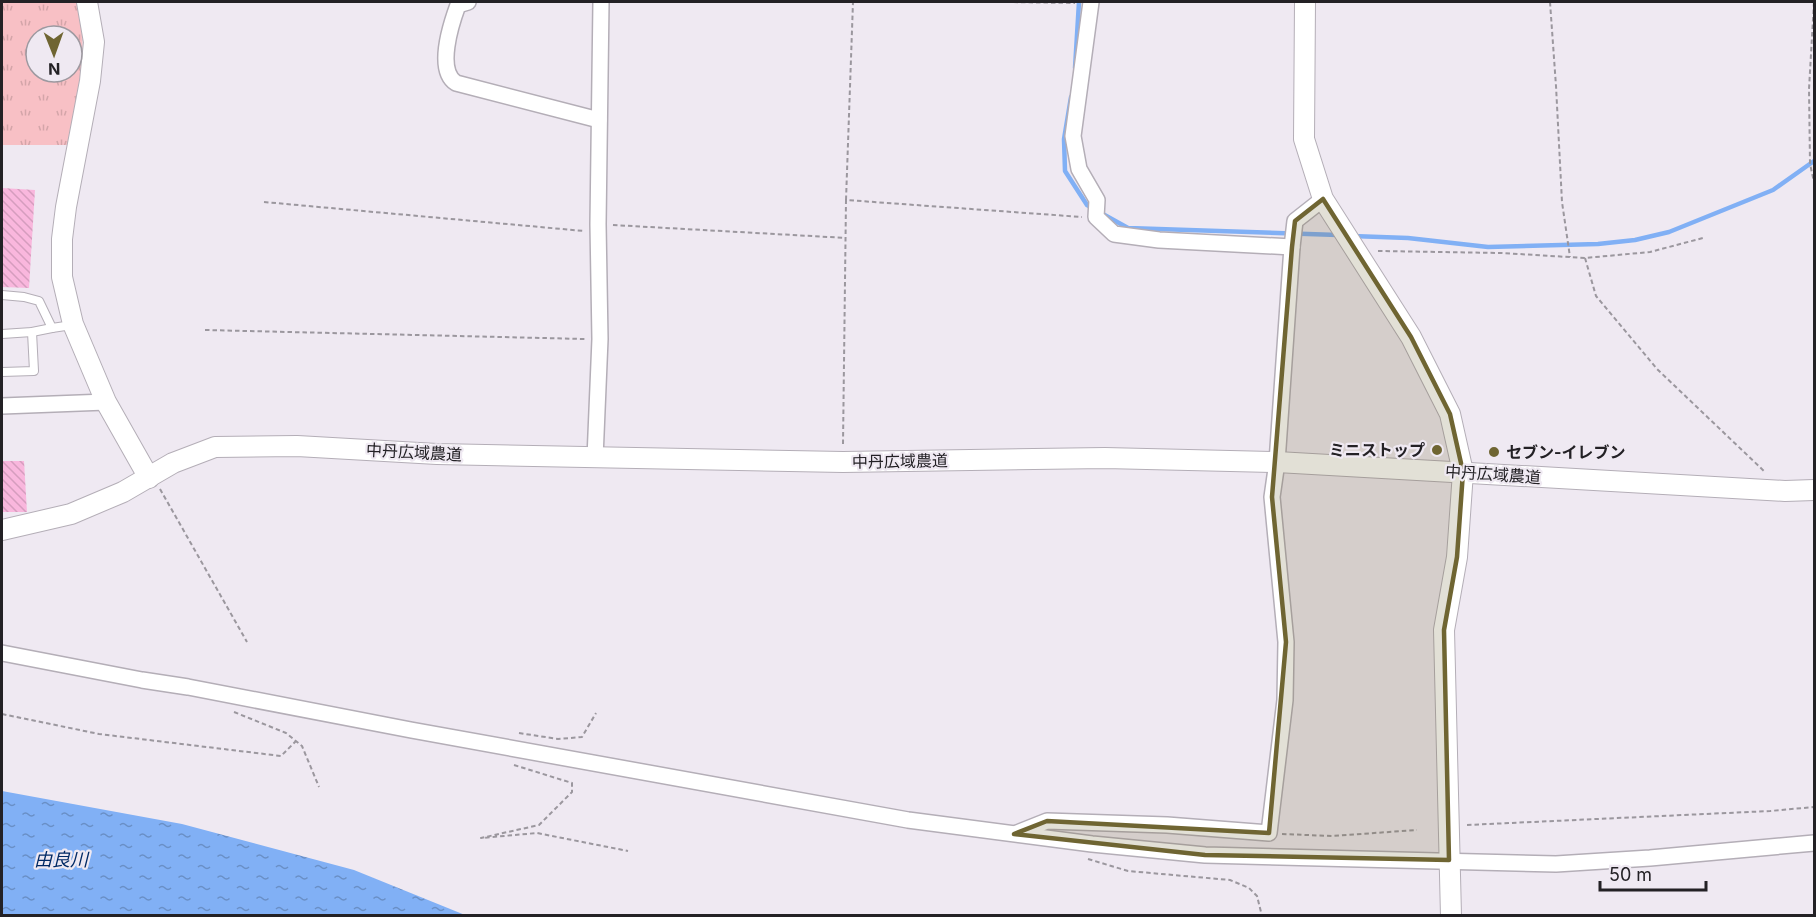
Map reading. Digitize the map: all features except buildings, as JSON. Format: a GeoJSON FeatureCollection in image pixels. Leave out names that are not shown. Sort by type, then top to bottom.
{"type":"FeatureCollection","features":[{"type":"Feature","properties":{"kind":"street"},"geometry":{"type":"LineString","coordinates":[[87,2],[94,42],[90,81],[66,207],[62,239],[62,277],[73,324],[106,402],[149,478]]}},
{"type":"Feature","properties":{"kind":"street"},"geometry":{"type":"LineString","coordinates":[[468,2],[458,5],[447,46],[448,71],[451,79],[456,83],[599,120]]}},
{"type":"Feature","properties":{"kind":"street"},"geometry":{"type":"LineString","coordinates":[[596,458],[600,339],[598,228],[601,2]]}},
{"type":"Feature","properties":{"kind":"street"},"geometry":{"type":"LineString","coordinates":[[1091,2],[1073,136],[1079,169],[1097,200],[1096,218],[1114,234],[1159,240],[1292,247]]}},
{"type":"Feature","properties":{"kind":"street"},"geometry":{"type":"LineString","coordinates":[[1305,2],[1304,139],[1323,199],[1411,337],[1450,414],[1463,472],[1457,557],[1444,630],[1451,915]]}},
{"type":"Feature","properties":{"kind":"street"},"geometry":{"type":"LineString","coordinates":[[1014,834],[1047,821],[1167,825],[1269,833],[1285,700],[1286,642],[1272,497],[1277,462],[1292,247],[1295,221],[1323,199]]}},
{"type":"Feature","properties":{"kind":"street"},"geometry":{"type":"LineString","coordinates":[[2,406],[106,402]]}},
{"type":"Feature","properties":{"kind":"street","name":"中丹広域農道"},"geometry":{"type":"LineString","coordinates":[[2,530],[71,514],[149,478],[174,463],[215,447],[297,446],[437,454],[843,462],[1105,458],[1277,462],[1815,490]]}},
{"type":"Feature","properties":{"kind":"street"},"geometry":{"type":"LineString","coordinates":[[2,654],[694,783],[908,820],[1205,855],[1556,864],[1815,843]]}},
{"type":"Feature","properties":{"kind":"lane"},"geometry":{"type":"LineString","coordinates":[[2,295],[39,301],[52,328]]}},
{"type":"Feature","properties":{"kind":"lane"},"geometry":{"type":"LineString","coordinates":[[2,334],[32,332],[73,324]]}},
{"type":"Feature","properties":{"kind":"lane"},"geometry":{"type":"LineString","coordinates":[[2,372],[34,371],[32,332]]}},
{"type":"Feature","properties":{"kind":"path"},"geometry":{"type":"LineString","coordinates":[[843,462],[846,200],[853,2]]}},
{"type":"Feature","properties":{"kind":"path"},"geometry":{"type":"LineString","coordinates":[[1006,2],[1138,2]]}},
{"type":"Feature","properties":{"kind":"path"},"geometry":{"type":"LineString","coordinates":[[1550,2],[1562,202],[1570,257]]}},
{"type":"Feature","properties":{"kind":"path"},"geometry":{"type":"LineString","coordinates":[[1814,2],[1809,89],[1810,164],[1815,182]]}},
{"type":"Feature","properties":{"kind":"path"},"geometry":{"type":"LineString","coordinates":[[846,200],[1096,218]]}},
{"type":"Feature","properties":{"kind":"path"},"geometry":{"type":"LineString","coordinates":[[264,202],[598,228],[846,238]]}},
{"type":"Feature","properties":{"kind":"path"},"geometry":{"type":"LineString","coordinates":[[1357,251],[1502,252],[1585,258],[1650,252],[1703,238]]}},
{"type":"Feature","properties":{"kind":"path"},"geometry":{"type":"LineString","coordinates":[[1585,258],[1596,296],[1657,369],[1785,490]]}},
{"type":"Feature","properties":{"kind":"path"},"geometry":{"type":"LineString","coordinates":[[205,330],[600,339]]}},
{"type":"Feature","properties":{"kind":"path"},"geometry":{"type":"LineString","coordinates":[[149,478],[160,489],[248,642]]}},
{"type":"Feature","properties":{"kind":"path"},"geometry":{"type":"LineString","coordinates":[[226,709],[286,733],[296,741],[302,746],[320,787]]}},
{"type":"Feature","properties":{"kind":"path"},"geometry":{"type":"LineString","coordinates":[[514,733],[558,739],[582,737],[596,713]]}},
{"type":"Feature","properties":{"kind":"path"},"geometry":{"type":"LineString","coordinates":[[2,714],[99,734],[281,756],[296,741]]}},
{"type":"Feature","properties":{"kind":"path"},"geometry":{"type":"LineString","coordinates":[[511,764],[572,783],[572,792],[539,825],[481,838],[537,833],[628,851]]}},
{"type":"Feature","properties":{"kind":"path"},"geometry":{"type":"LineString","coordinates":[[1448,826],[1815,807]]}},
{"type":"Feature","properties":{"kind":"path"},"geometry":{"type":"LineString","coordinates":[[1269,833],[1332,836],[1417,830]]}},
{"type":"Feature","properties":{"kind":"path"},"geometry":{"type":"LineString","coordinates":[[1086,859],[1128,870],[1230,880],[1249,888],[1257,896],[1262,915]]}},
{"type":"Feature","properties":{"kind":"highlighted area"},"geometry":{"type":"Polygon","coordinates":[[[1323,199],[1411,337],[1450,414],[1463,472],[1457,557],[1444,630],[1449,860],[1205,855],[1014,834],[1047,821],[1269,833],[1286,642],[1272,497],[1292,247],[1295,221],[1323,199]]]}},
{"type":"Feature","properties":{"kind":"green space"},"geometry":{"type":"Polygon","coordinates":[[[2,2],[77,2],[81,24],[24,24],[24,84],[80,84],[70,145],[2,145],[2,2]]]}},
{"type":"Feature","properties":{"kind":"water","name":"由良川"},"geometry":{"type":"Polygon","coordinates":[[[2,791],[182,824],[354,870],[465,915],[2,915],[2,791]]]}},
{"type":"Feature","properties":{"kind":"waterway"},"geometry":{"type":"LineString","coordinates":[[1075,68],[1079,2]]}},
{"type":"Feature","properties":{"kind":"waterway"},"geometry":{"type":"LineString","coordinates":[[1071,97],[1064,139],[1065,171],[1087,205],[1094,209]]}},
{"type":"Feature","properties":{"kind":"waterway"},"geometry":{"type":"LineString","coordinates":[[1352,236],[1408,238],[1488,247],[1598,244],[1635,240],[1669,232],[1773,190],[1814,161]]}},
{"type":"Feature","properties":{"kind":"waterway"},"geometry":{"type":"LineString","coordinates":[[1101,213],[1128,228],[1338,235]]}},
{"type":"Feature","properties":{"kind":"place","name":"ミニストップ"},"geometry":{"type":"Point","coordinates":[1437,450]}},
{"type":"Feature","properties":{"kind":"place","name":"セブン-イレブン"},"geometry":{"type":"Point","coordinates":[1494,452]}}]}
